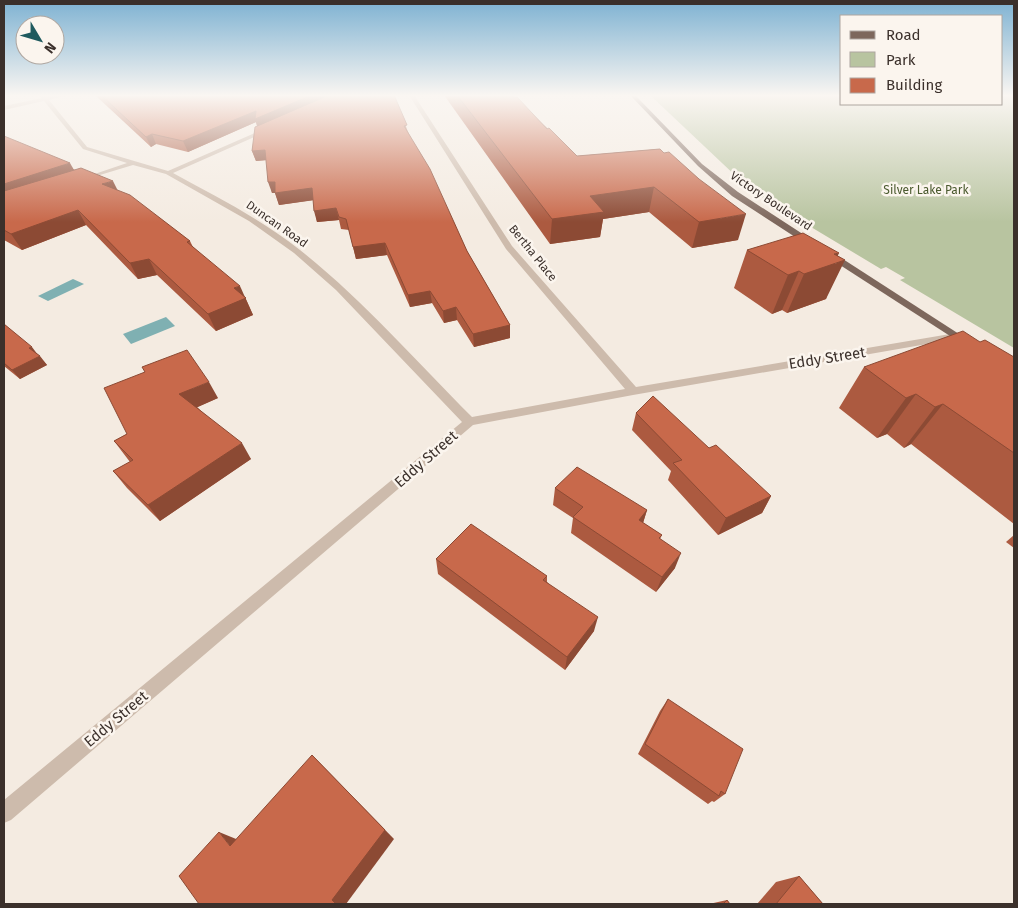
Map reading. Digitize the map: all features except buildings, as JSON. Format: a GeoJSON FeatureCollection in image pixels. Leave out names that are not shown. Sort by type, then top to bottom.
{"type":"FeatureCollection","features":[{"type":"Feature","properties":{"kind":"main road","name":"Victory Boulevard"},"geometry":{"type":"LineString","coordinates":[[673,137],[700,165],[735,194],[979,350]]}},
{"type":"Feature","properties":{"kind":"street","name":"Duncan Road"},"geometry":{"type":"LineString","coordinates":[[76,137],[85,148],[168,172],[252,219],[297,251],[339,288],[469,422]]}},
{"type":"Feature","properties":{"kind":"street"},"geometry":{"type":"LineString","coordinates":[[168,172],[249,137]]}},
{"type":"Feature","properties":{"kind":"street","name":"Bertha Place"},"geometry":{"type":"LineString","coordinates":[[438,137],[509,248],[633,391]]}},
{"type":"Feature","properties":{"kind":"street"},"geometry":{"type":"LineString","coordinates":[[77,182],[132,163]]}},
{"type":"Feature","properties":{"kind":"street","name":"Eddy Street"},"geometry":{"type":"LineString","coordinates":[[4,812],[469,422],[633,391],[956,336]]}},
{"type":"Feature","properties":{"kind":"green space","name":"Silver Lake Park"},"geometry":{"type":"Polygon","coordinates":[[[695,137],[1014,137],[1014,348],[900,280],[905,278],[886,267],[881,269],[766,200],[740,180],[695,137]]]}},
{"type":"Feature","properties":{"kind":"water"},"geometry":{"type":"Polygon","coordinates":[[[73,279],[84,284],[48,301],[38,296],[73,279]]]}},
{"type":"Feature","properties":{"kind":"water"},"geometry":{"type":"Polygon","coordinates":[[[166,317],[175,326],[131,344],[123,334],[166,317]]]}}]}
